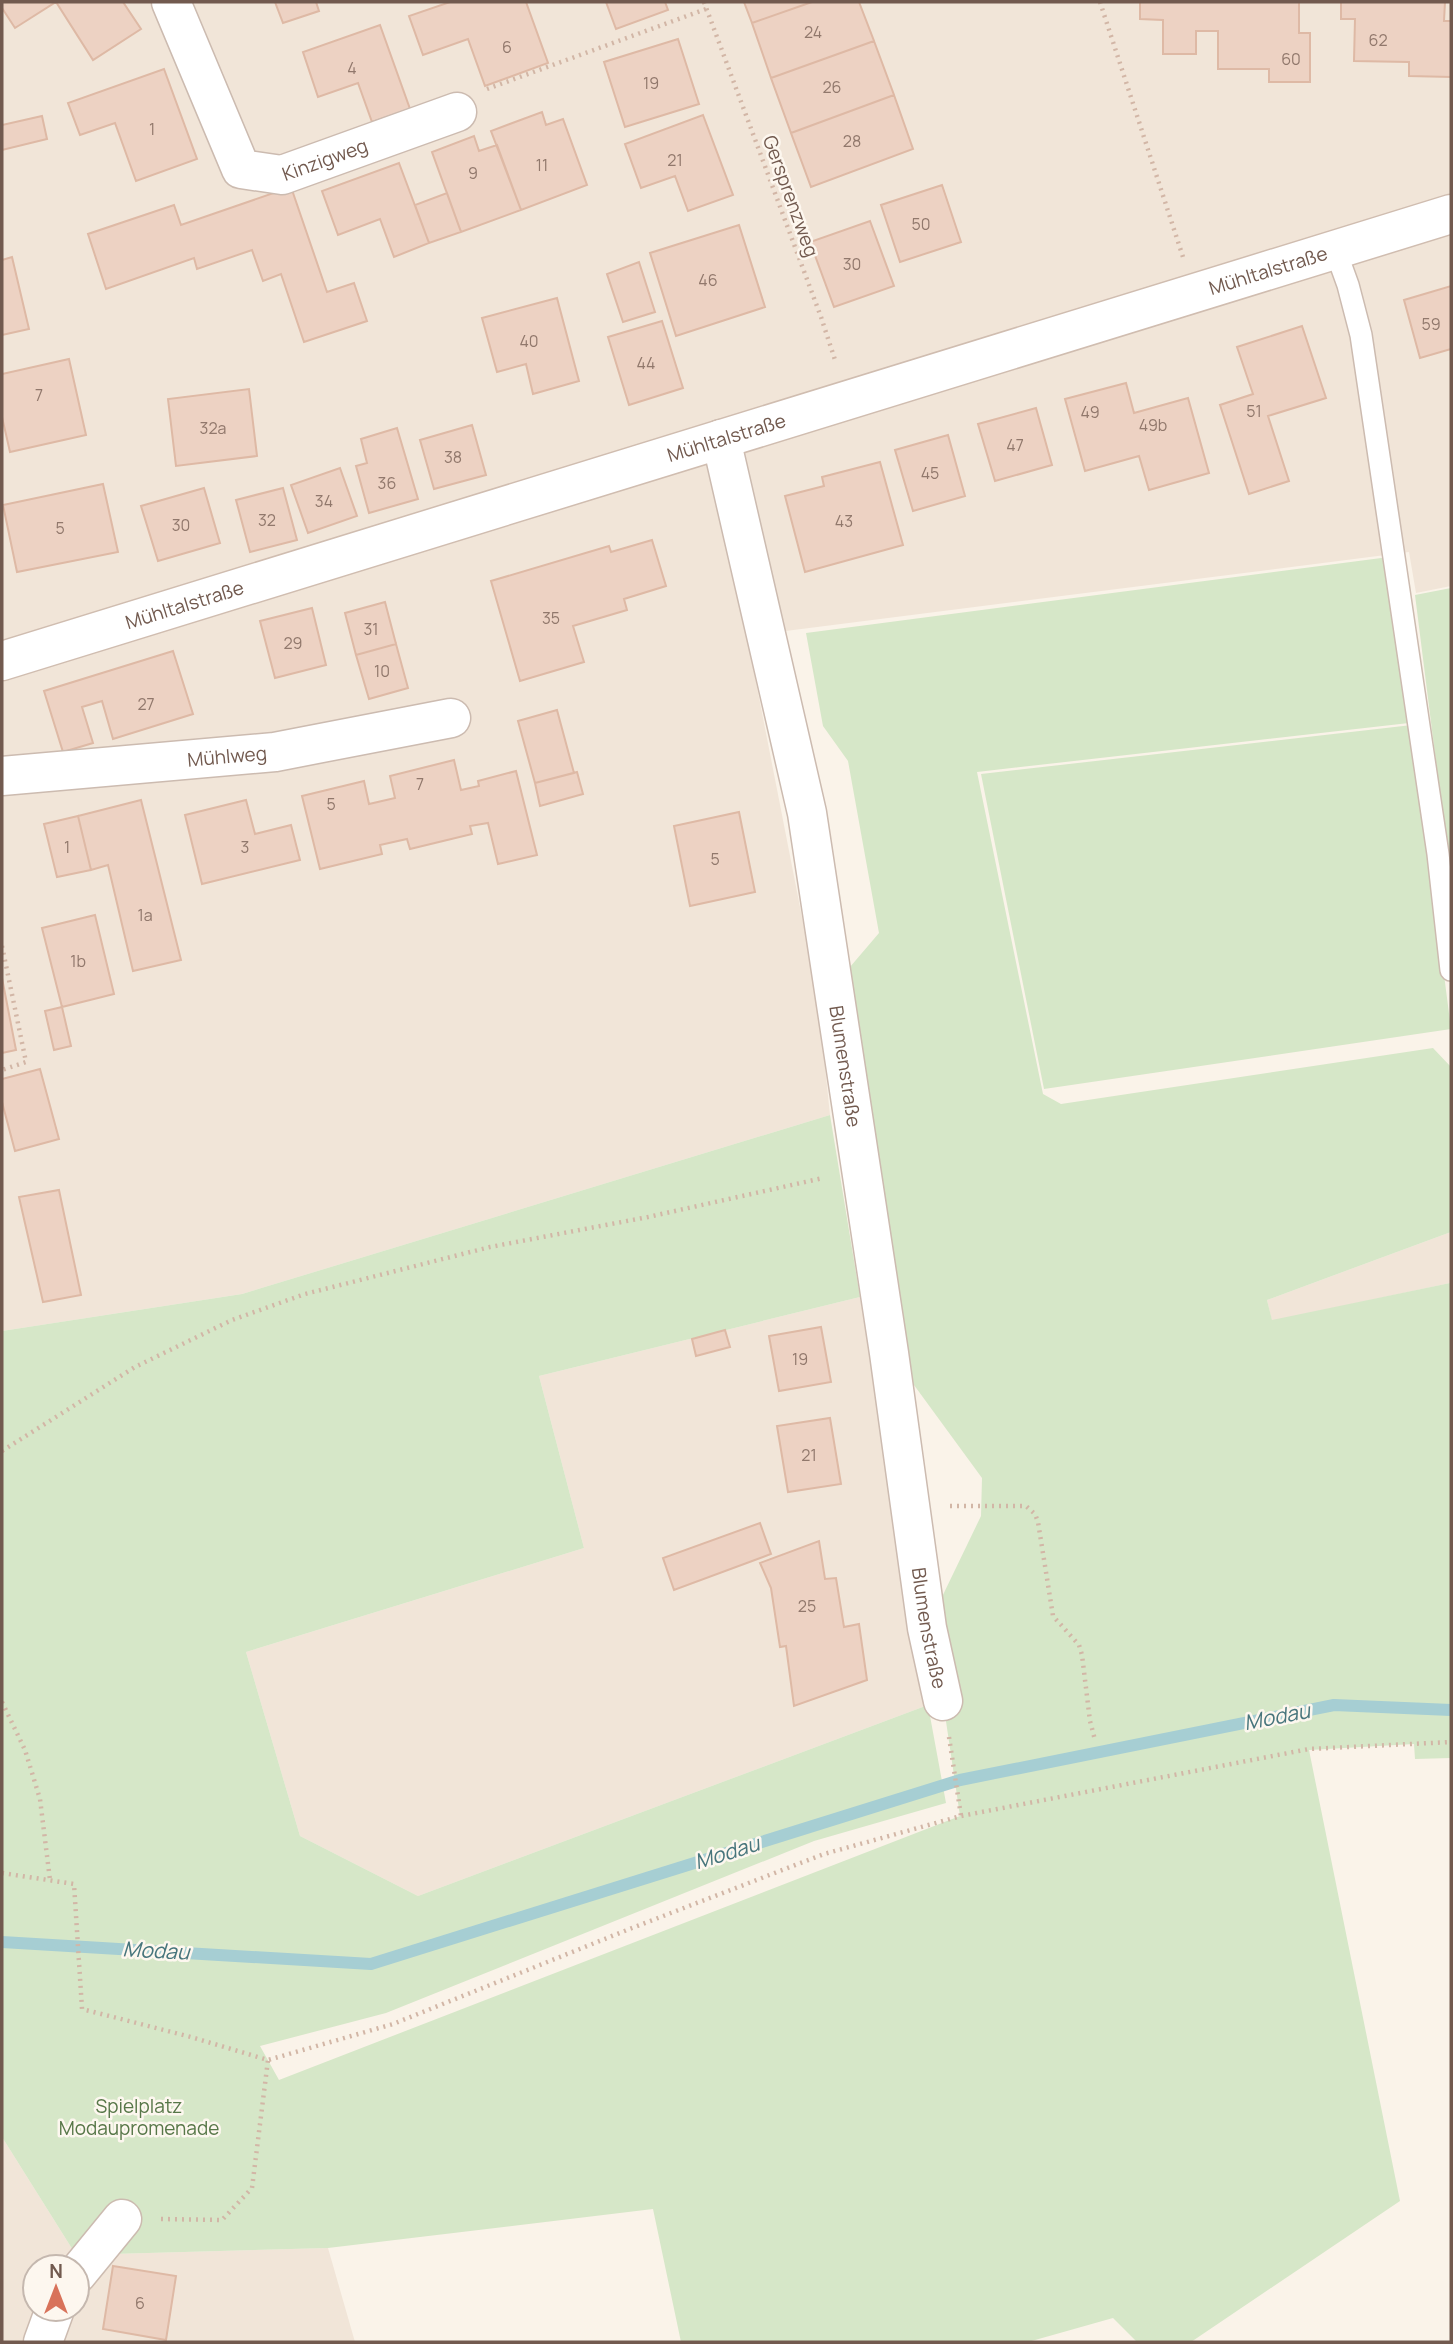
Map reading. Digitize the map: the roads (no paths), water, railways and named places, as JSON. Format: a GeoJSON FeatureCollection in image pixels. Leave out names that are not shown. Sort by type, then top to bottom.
{"type":"FeatureCollection","features":[{"type":"Feature","properties":{"kind":"street","name":"Kinzigweg"},"geometry":{"type":"LineString","coordinates":[[171,2],[241,169],[282,175],[457,112]]}},
{"type":"Feature","properties":{"kind":"street","name":"Mühltalstraße"},"geometry":{"type":"LineString","coordinates":[[2,661],[1451,214]]}},
{"type":"Feature","properties":{"kind":"street","name":"Blumenstraße"},"geometry":{"type":"LineString","coordinates":[[721,439],[807,813],[889,1353],[927,1628],[943,1700]]}},
{"type":"Feature","properties":{"kind":"street","name":"Mühlweg"},"geometry":{"type":"LineString","coordinates":[[2,776],[275,752],[450,718]]}},
{"type":"Feature","properties":{"kind":"street"},"geometry":{"type":"LineString","coordinates":[[91,2257],[122,2219]]}},
{"type":"Feature","properties":{"kind":"street"},"geometry":{"type":"LineString","coordinates":[[43,2342],[50,2323]]}},
{"type":"Feature","properties":{"kind":"lane"},"geometry":{"type":"LineString","coordinates":[[1335,249],[1349,285],[1361,335],[1438,854],[1451,970]]}},
{"type":"Feature","properties":{"kind":"waterway","name":"Modau"},"geometry":{"type":"LineString","coordinates":[[2,1942],[371,1964],[960,1780],[1334,1705],[1451,1710]]}},
{"type":"Feature","properties":{"kind":"park label","name":"Spielplatz Modaupromenade"},"geometry":{"type":"Point","coordinates":[139,2117]}}]}
